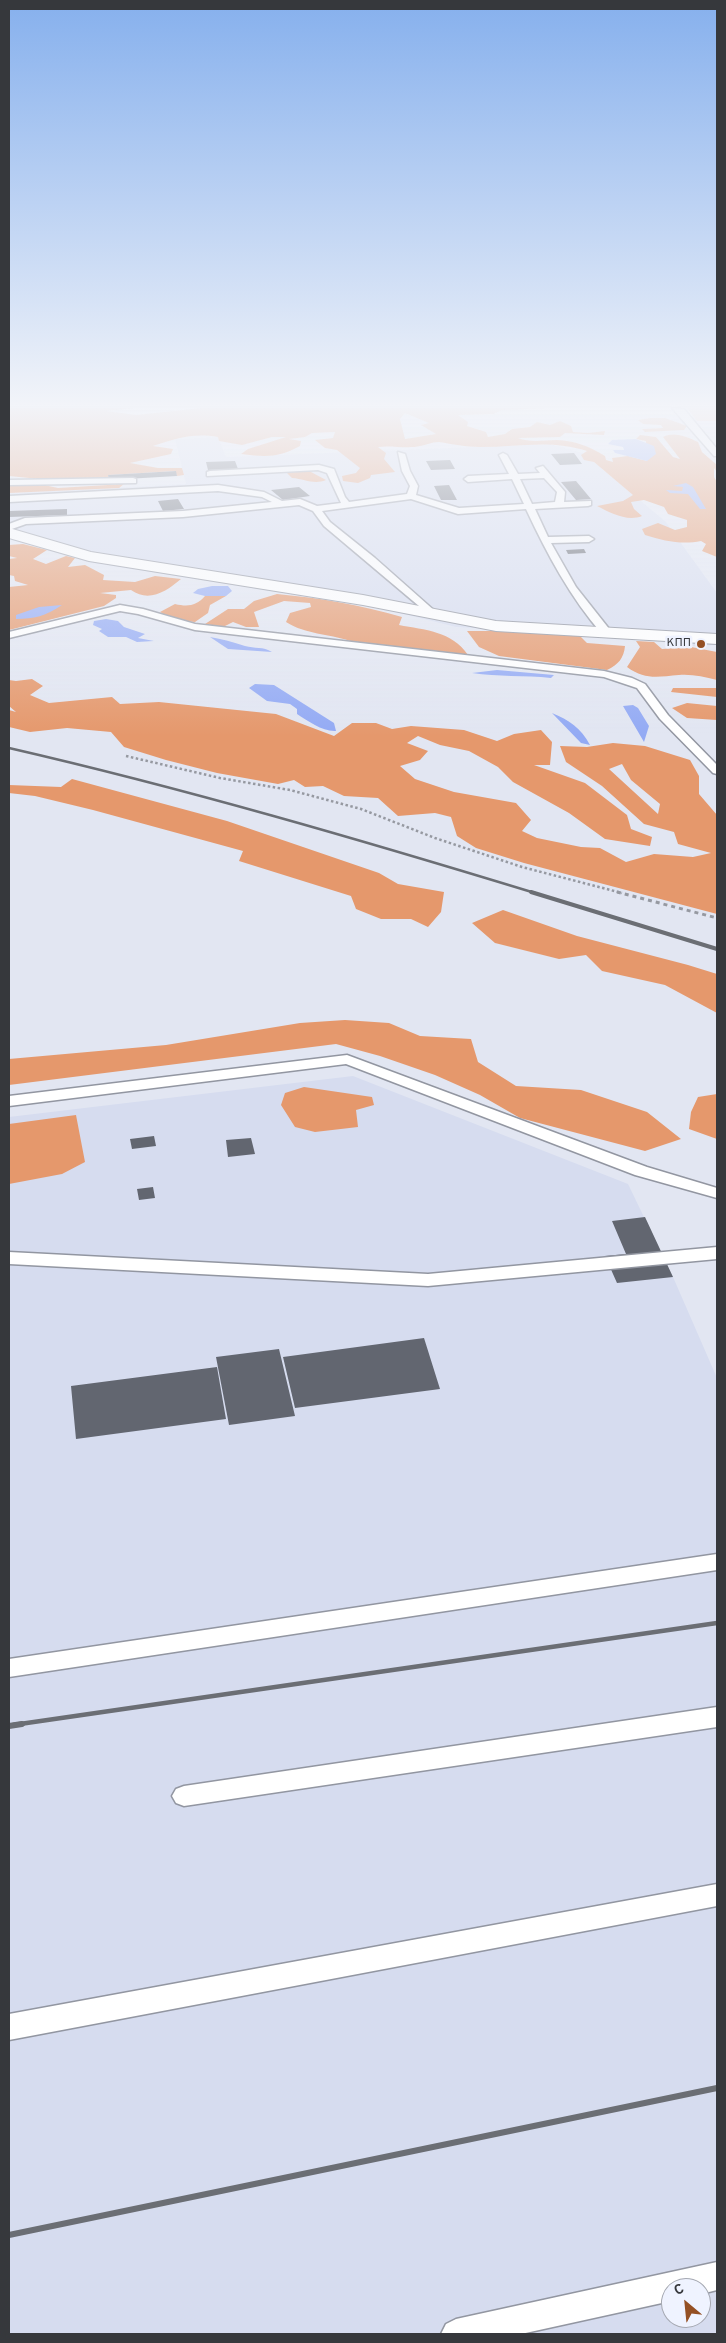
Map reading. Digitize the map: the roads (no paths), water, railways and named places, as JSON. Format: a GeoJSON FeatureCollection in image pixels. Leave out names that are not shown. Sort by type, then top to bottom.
{"type":"FeatureCollection","features":[{"type":"Feature","properties":{"kind":"street"},"geometry":{"type":"LineString","coordinates":[[9,533],[89,556],[364,600],[496,626],[717,639]]}},
{"type":"Feature","properties":{"kind":"lane"},"geometry":{"type":"LineString","coordinates":[[9,527],[40,517]]}},
{"type":"Feature","properties":{"kind":"lane"},"geometry":{"type":"LineString","coordinates":[[322,517],[327,524],[372,560],[432,614]]}},
{"type":"Feature","properties":{"kind":"lane"},"geometry":{"type":"LineString","coordinates":[[534,517],[545,540],[590,615],[606,632]]}},
{"type":"Feature","properties":{"kind":"lane"},"geometry":{"type":"LineString","coordinates":[[545,540],[589,539]]}},
{"type":"Feature","properties":{"kind":"lane"},"geometry":{"type":"LineString","coordinates":[[9,635],[120,608],[137,610],[171,622],[195,627],[604,674],[628,680],[641,686],[664,717],[717,772]]}},
{"type":"Feature","properties":{"kind":"lane"},"geometry":{"type":"LineString","coordinates":[[9,1101],[347,1059],[641,1171],[717,1193]]}},
{"type":"Feature","properties":{"kind":"lane"},"geometry":{"type":"LineString","coordinates":[[9,1258],[428,1280],[717,1253]]}},
{"type":"Feature","properties":{"kind":"lane"},"geometry":{"type":"LineString","coordinates":[[9,1668],[717,1562]]}},
{"type":"Feature","properties":{"kind":"lane"},"geometry":{"type":"LineString","coordinates":[[184,1796],[717,1717]]}},
{"type":"Feature","properties":{"kind":"lane"},"geometry":{"type":"LineString","coordinates":[[9,2027],[717,1895]]}},
{"type":"Feature","properties":{"kind":"lane"},"geometry":{"type":"LineString","coordinates":[[456,2334],[717,2276]]}},
{"type":"Feature","properties":{"kind":"water"},"geometry":{"type":"Polygon","coordinates":[[[212,586],[228,586],[232,591],[226,596],[205,596],[193,593],[198,589],[212,586]]]}},
{"type":"Feature","properties":{"kind":"water"},"geometry":{"type":"Polygon","coordinates":[[[62,605],[40,616],[16,619],[16,615],[39,607],[62,605]]]}},
{"type":"Feature","properties":{"kind":"water"},"geometry":{"type":"Polygon","coordinates":[[[106,619],[118,621],[124,627],[145,634],[138,638],[154,641],[137,642],[126,637],[108,637],[99,631],[102,629],[93,625],[94,621],[106,619]]]}},
{"type":"Feature","properties":{"kind":"water"},"geometry":{"type":"Polygon","coordinates":[[[210,637],[265,649],[272,652],[228,649],[210,637]]]}},
{"type":"Feature","properties":{"kind":"water"},"geometry":{"type":"Polygon","coordinates":[[[497,670],[554,675],[551,678],[472,673],[497,670]]]}},
{"type":"Feature","properties":{"kind":"water"},"geometry":{"type":"Polygon","coordinates":[[[255,684],[274,685],[334,723],[336,731],[326,730],[311,723],[297,714],[297,709],[290,704],[267,701],[249,688],[255,684]]]}},
{"type":"Feature","properties":{"kind":"water"},"geometry":{"type":"Polygon","coordinates":[[[633,705],[638,708],[649,726],[644,742],[623,706],[633,705]]]}},
{"type":"Feature","properties":{"kind":"water"},"geometry":{"type":"Polygon","coordinates":[[[552,713],[574,725],[590,745],[581,743],[552,713]]]}},
{"type":"Feature","properties":{"kind":"railway"},"geometry":{"type":"LineString","coordinates":[[9,748],[142,780],[274,816],[535,893]]}},
{"type":"Feature","properties":{"kind":"railway"},"geometry":{"type":"LineString","coordinates":[[531,892],[717,949]]}},
{"type":"Feature","properties":{"kind":"railway"},"geometry":{"type":"LineString","coordinates":[[13,1725],[717,1623]]}},
{"type":"Feature","properties":{"kind":"railway"},"geometry":{"type":"LineString","coordinates":[[9,1726],[22,1724]]}},
{"type":"Feature","properties":{"kind":"railway"},"geometry":{"type":"LineString","coordinates":[[9,2235],[717,2088]]}},
{"type":"Feature","properties":{"kind":"place","name":"КПП"},"geometry":{"type":"Point","coordinates":[701,644]}}]}
